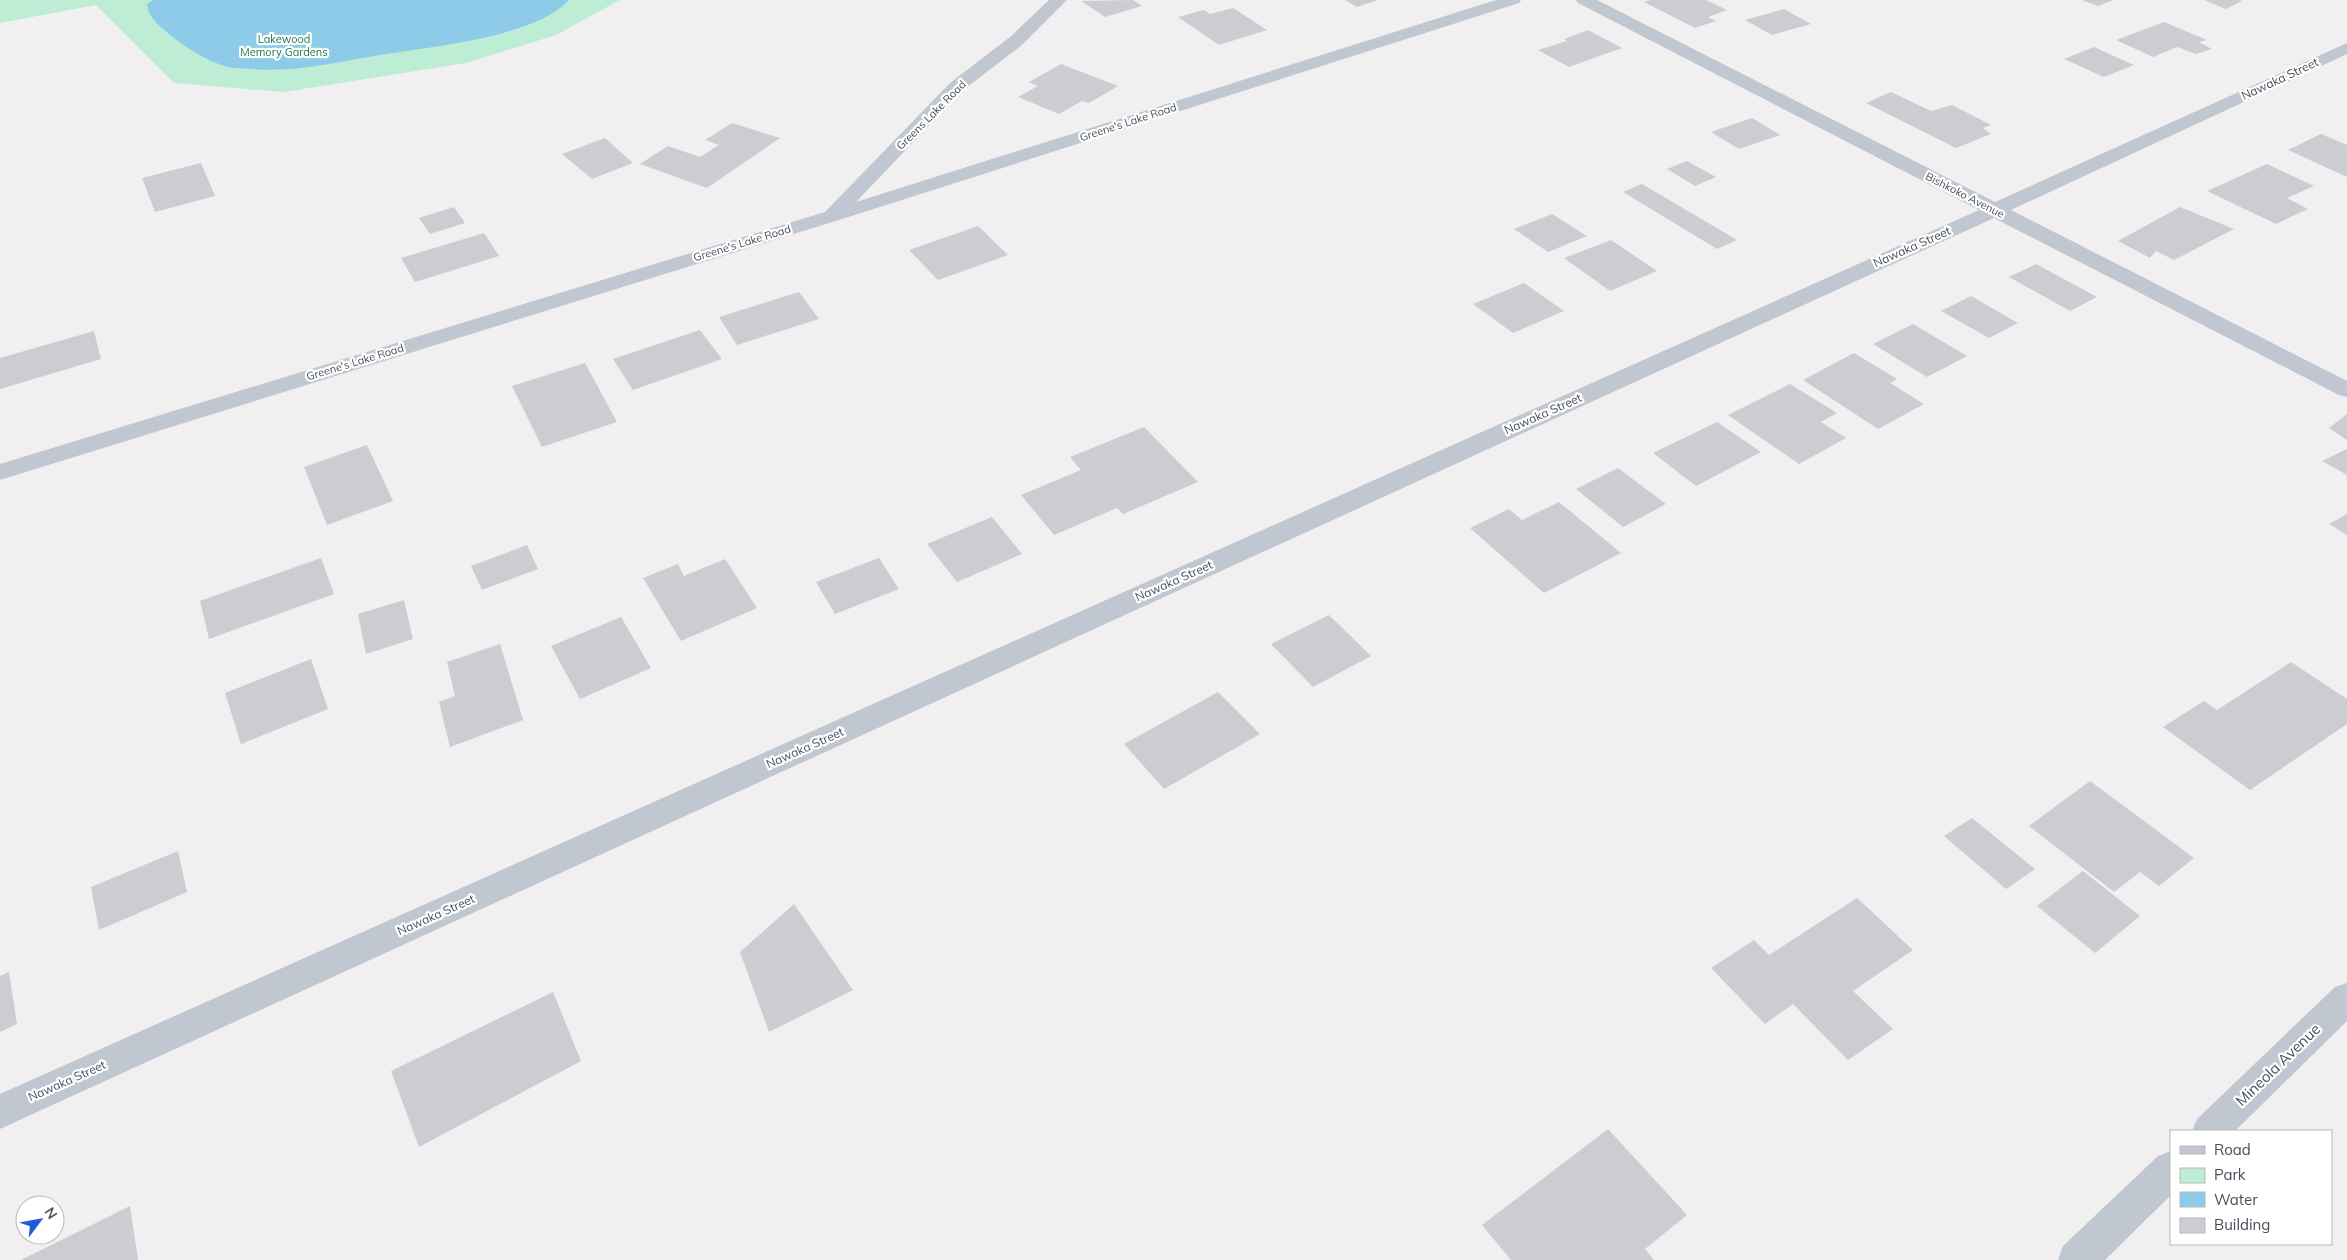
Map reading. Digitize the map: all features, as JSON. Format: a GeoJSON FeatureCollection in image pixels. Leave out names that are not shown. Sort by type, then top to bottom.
{"type":"FeatureCollection","features":[{"type":"Feature","properties":{"kind":"street","name":"Greens Lake Road"},"geometry":{"type":"LineString","coordinates":[[832,216],[956,87],[1016,41],[1059,0]]}},
{"type":"Feature","properties":{"kind":"street","name":"Greene's Lake Road"},"geometry":{"type":"LineString","coordinates":[[0,472],[832,216],[1513,0]]}},
{"type":"Feature","properties":{"kind":"street","name":"Bishkoko Avenue"},"geometry":{"type":"LineString","coordinates":[[1584,0],[2347,390]]}},
{"type":"Feature","properties":{"kind":"street","name":"Nawaka Street"},"geometry":{"type":"LineString","coordinates":[[0,1112],[1994,210],[2347,48]]}},
{"type":"Feature","properties":{"kind":"street","name":"Mineola Avenue"},"geometry":{"type":"LineString","coordinates":[[2211,1130],[2347,998]]}},
{"type":"Feature","properties":{"kind":"street"},"geometry":{"type":"LineString","coordinates":[[2077,1260],[2170,1170]]}},
{"type":"Feature","properties":{"kind":"green space","name":"Lakewood Memory Gardens"},"geometry":{"type":"Polygon","coordinates":[[[0,0],[620,0],[556,35],[466,63],[284,92],[174,83],[96,5],[0,23],[0,0]]]}},
{"type":"Feature","properties":{"kind":"water"},"geometry":{"type":"Polygon","coordinates":[[[153,0],[569,0],[553,13],[533,23],[483,38],[318,66],[268,70],[231,68],[197,53],[161,28],[155,21],[149,13],[147,4],[153,0]]]}},
{"type":"Feature","properties":{"kind":"building"},"geometry":{"type":"Polygon","coordinates":[[[1133,0],[1142,6],[1105,17],[1081,1],[1133,0]]]}},
{"type":"Feature","properties":{"kind":"building"},"geometry":{"type":"Polygon","coordinates":[[[1345,0],[1378,0],[1357,7],[1345,0]]]}},
{"type":"Feature","properties":{"kind":"building"},"geometry":{"type":"Polygon","coordinates":[[[1651,0],[1706,0],[1727,10],[1708,17],[1716,21],[1695,28],[1644,2],[1651,0]]]}},
{"type":"Feature","properties":{"kind":"building"},"geometry":{"type":"Polygon","coordinates":[[[2082,0],[2113,0],[2098,6],[2082,0]]]}},
{"type":"Feature","properties":{"kind":"building"},"geometry":{"type":"Polygon","coordinates":[[[2204,0],[2239,0],[2242,1],[2226,9],[2204,0]]]}},
{"type":"Feature","properties":{"kind":"building"},"geometry":{"type":"Polygon","coordinates":[[[1233,8],[1267,30],[1219,45],[1178,17],[1204,10],[1210,14],[1233,8]]]}},
{"type":"Feature","properties":{"kind":"building"},"geometry":{"type":"Polygon","coordinates":[[[1784,9],[1811,24],[1772,35],[1745,20],[1784,9]]]}},
{"type":"Feature","properties":{"kind":"building"},"geometry":{"type":"Polygon","coordinates":[[[2164,22],[2207,40],[2199,42],[2212,49],[2196,54],[2177,47],[2153,57],[2116,40],[2164,22]]]}},
{"type":"Feature","properties":{"kind":"building"},"geometry":{"type":"Polygon","coordinates":[[[1588,30],[1622,48],[1569,67],[1538,50],[1567,41],[1564,39],[1588,30]]]}},
{"type":"Feature","properties":{"kind":"building"},"geometry":{"type":"Polygon","coordinates":[[[2094,47],[2134,65],[2104,77],[2064,59],[2094,47]]]}},
{"type":"Feature","properties":{"kind":"building"},"geometry":{"type":"Polygon","coordinates":[[[1061,64],[1118,86],[1089,103],[1082,101],[1059,114],[1018,97],[1038,86],[1029,82],[1061,64]]]}},
{"type":"Feature","properties":{"kind":"building"},"geometry":{"type":"Polygon","coordinates":[[[1891,92],[1931,111],[1952,105],[1991,125],[1983,128],[1991,134],[1956,148],[1866,103],[1891,92]]]}},
{"type":"Feature","properties":{"kind":"building"},"geometry":{"type":"Polygon","coordinates":[[[1752,118],[1780,135],[1739,149],[1711,132],[1752,118]]]}},
{"type":"Feature","properties":{"kind":"building"},"geometry":{"type":"Polygon","coordinates":[[[732,123],[780,138],[707,188],[640,164],[668,146],[700,157],[719,145],[705,140],[732,123]]]}},
{"type":"Feature","properties":{"kind":"building"},"geometry":{"type":"Polygon","coordinates":[[[2321,134],[2347,145],[2347,177],[2288,150],[2321,134]]]}},
{"type":"Feature","properties":{"kind":"building"},"geometry":{"type":"Polygon","coordinates":[[[605,138],[633,163],[592,179],[562,154],[605,138]]]}},
{"type":"Feature","properties":{"kind":"building"},"geometry":{"type":"Polygon","coordinates":[[[1687,161],[1716,177],[1695,186],[1667,169],[1687,161]]]}},
{"type":"Feature","properties":{"kind":"building"},"geometry":{"type":"Polygon","coordinates":[[[201,163],[215,196],[155,212],[142,178],[201,163]]]}},
{"type":"Feature","properties":{"kind":"building"},"geometry":{"type":"Polygon","coordinates":[[[2267,164],[2314,186],[2287,198],[2308,209],[2276,224],[2207,191],[2267,164]]]}},
{"type":"Feature","properties":{"kind":"building"},"geometry":{"type":"Polygon","coordinates":[[[1642,184],[1737,240],[1717,249],[1623,192],[1642,184]]]}},
{"type":"Feature","properties":{"kind":"building"},"geometry":{"type":"Polygon","coordinates":[[[454,207],[465,223],[430,234],[419,218],[454,207]]]}},
{"type":"Feature","properties":{"kind":"building"},"geometry":{"type":"Polygon","coordinates":[[[2180,207],[2234,229],[2174,260],[2156,251],[2150,258],[2118,241],[2180,207]]]}},
{"type":"Feature","properties":{"kind":"building"},"geometry":{"type":"Polygon","coordinates":[[[1552,214],[1587,236],[1548,252],[1514,229],[1552,214]]]}},
{"type":"Feature","properties":{"kind":"building"},"geometry":{"type":"Polygon","coordinates":[[[978,226],[1008,255],[938,280],[909,250],[978,226]]]}},
{"type":"Feature","properties":{"kind":"building"},"geometry":{"type":"Polygon","coordinates":[[[484,233],[499,256],[415,282],[401,258],[484,233]]]}},
{"type":"Feature","properties":{"kind":"building"},"geometry":{"type":"Polygon","coordinates":[[[1611,240],[1657,271],[1610,291],[1564,258],[1611,240]]]}},
{"type":"Feature","properties":{"kind":"building"},"geometry":{"type":"Polygon","coordinates":[[[2036,264],[2097,297],[2070,311],[2009,277],[2036,264]]]}},
{"type":"Feature","properties":{"kind":"building"},"geometry":{"type":"Polygon","coordinates":[[[1524,283],[1564,311],[1513,333],[1473,304],[1524,283]]]}},
{"type":"Feature","properties":{"kind":"building"},"geometry":{"type":"Polygon","coordinates":[[[799,292],[819,319],[737,345],[719,317],[799,292]]]}},
{"type":"Feature","properties":{"kind":"building"},"geometry":{"type":"Polygon","coordinates":[[[1971,296],[2018,323],[1989,338],[1941,311],[1971,296]]]}},
{"type":"Feature","properties":{"kind":"building"},"geometry":{"type":"Polygon","coordinates":[[[1913,324],[1967,356],[1927,377],[1873,344],[1913,324]]]}},
{"type":"Feature","properties":{"kind":"building"},"geometry":{"type":"Polygon","coordinates":[[[700,330],[722,359],[633,390],[613,359],[700,330]]]}},
{"type":"Feature","properties":{"kind":"building"},"geometry":{"type":"Polygon","coordinates":[[[94,331],[101,359],[0,389],[0,358],[94,331]]]}},
{"type":"Feature","properties":{"kind":"building"},"geometry":{"type":"Polygon","coordinates":[[[1854,353],[1897,379],[1890,383],[1924,404],[1878,429],[1803,380],[1854,353]]]}},
{"type":"Feature","properties":{"kind":"building"},"geometry":{"type":"Polygon","coordinates":[[[585,363],[617,422],[542,447],[512,386],[585,363]]]}},
{"type":"Feature","properties":{"kind":"building"},"geometry":{"type":"Polygon","coordinates":[[[1790,384],[1837,413],[1821,422],[1846,438],[1799,464],[1728,415],[1790,384]]]}},
{"type":"Feature","properties":{"kind":"building"},"geometry":{"type":"Polygon","coordinates":[[[2347,414],[2347,440],[2329,428],[2347,414]]]}},
{"type":"Feature","properties":{"kind":"building"},"geometry":{"type":"Polygon","coordinates":[[[1717,422],[1761,452],[1696,486],[1653,453],[1717,422]]]}},
{"type":"Feature","properties":{"kind":"building"},"geometry":{"type":"Polygon","coordinates":[[[1144,427],[1198,482],[1123,514],[1117,508],[1054,535],[1021,495],[1081,470],[1070,457],[1144,427]]]}},
{"type":"Feature","properties":{"kind":"building"},"geometry":{"type":"Polygon","coordinates":[[[367,445],[393,501],[327,525],[304,467],[367,445]]]}},
{"type":"Feature","properties":{"kind":"building"},"geometry":{"type":"Polygon","coordinates":[[[2347,449],[2347,475],[2322,461],[2347,449]]]}},
{"type":"Feature","properties":{"kind":"building"},"geometry":{"type":"Polygon","coordinates":[[[1618,468],[1666,504],[1623,527],[1576,489],[1618,468]]]}},
{"type":"Feature","properties":{"kind":"building"},"geometry":{"type":"Polygon","coordinates":[[[1559,502],[1621,553],[1544,593],[1470,528],[1509,509],[1522,520],[1559,502]]]}},
{"type":"Feature","properties":{"kind":"building"},"geometry":{"type":"Polygon","coordinates":[[[2347,514],[2347,535],[2329,524],[2347,514]]]}},
{"type":"Feature","properties":{"kind":"building"},"geometry":{"type":"Polygon","coordinates":[[[992,517],[1022,554],[957,582],[927,544],[992,517]]]}},
{"type":"Feature","properties":{"kind":"building"},"geometry":{"type":"Polygon","coordinates":[[[527,545],[538,569],[482,590],[471,566],[527,545]]]}},
{"type":"Feature","properties":{"kind":"building"},"geometry":{"type":"Polygon","coordinates":[[[321,558],[334,594],[209,639],[200,601],[321,558]]]}},
{"type":"Feature","properties":{"kind":"building"},"geometry":{"type":"Polygon","coordinates":[[[879,558],[899,589],[835,614],[816,582],[879,558]]]}},
{"type":"Feature","properties":{"kind":"building"},"geometry":{"type":"Polygon","coordinates":[[[725,559],[757,608],[681,641],[643,578],[678,564],[684,576],[725,559]]]}},
{"type":"Feature","properties":{"kind":"building"},"geometry":{"type":"Polygon","coordinates":[[[404,600],[413,639],[366,654],[358,614],[404,600]]]}},
{"type":"Feature","properties":{"kind":"building"},"geometry":{"type":"Polygon","coordinates":[[[1329,615],[1371,656],[1313,687],[1271,644],[1329,615]]]}},
{"type":"Feature","properties":{"kind":"building"},"geometry":{"type":"Polygon","coordinates":[[[621,617],[651,668],[580,699],[551,646],[621,617]]]}},
{"type":"Feature","properties":{"kind":"building"},"geometry":{"type":"Polygon","coordinates":[[[500,644],[523,720],[450,747],[439,702],[455,696],[447,662],[500,644]]]}},
{"type":"Feature","properties":{"kind":"building"},"geometry":{"type":"Polygon","coordinates":[[[311,659],[328,709],[241,744],[225,693],[311,659]]]}},
{"type":"Feature","properties":{"kind":"building"},"geometry":{"type":"Polygon","coordinates":[[[2291,662],[2347,699],[2347,724],[2250,790],[2163,727],[2204,701],[2217,710],[2291,662]]]}},
{"type":"Feature","properties":{"kind":"building"},"geometry":{"type":"Polygon","coordinates":[[[1218,692],[1260,734],[1164,789],[1124,744],[1218,692]]]}},
{"type":"Feature","properties":{"kind":"building"},"geometry":{"type":"Polygon","coordinates":[[[2090,781],[2194,858],[2159,886],[2140,872],[2114,892],[2029,826],[2090,781]]]}},
{"type":"Feature","properties":{"kind":"building"},"geometry":{"type":"Polygon","coordinates":[[[1972,818],[2035,869],[2006,889],[1944,836],[1972,818]]]}},
{"type":"Feature","properties":{"kind":"building"},"geometry":{"type":"Polygon","coordinates":[[[178,851],[187,892],[99,930],[91,887],[178,851]]]}},
{"type":"Feature","properties":{"kind":"building"},"geometry":{"type":"Polygon","coordinates":[[[2083,871],[2140,916],[2095,953],[2037,906],[2083,871]]]}},
{"type":"Feature","properties":{"kind":"building"},"geometry":{"type":"Polygon","coordinates":[[[1857,898],[1913,950],[1853,991],[1893,1029],[1848,1060],[1793,1004],[1765,1024],[1711,968],[1754,940],[1769,955],[1857,898]]]}},
{"type":"Feature","properties":{"kind":"building"},"geometry":{"type":"Polygon","coordinates":[[[794,904],[853,990],[769,1032],[740,952],[794,904]]]}},
{"type":"Feature","properties":{"kind":"building"},"geometry":{"type":"Polygon","coordinates":[[[9,972],[17,1024],[0,1032],[0,976],[9,972]]]}},
{"type":"Feature","properties":{"kind":"building"},"geometry":{"type":"Polygon","coordinates":[[[553,992],[581,1061],[419,1147],[391,1071],[553,992]]]}},
{"type":"Feature","properties":{"kind":"building"},"geometry":{"type":"Polygon","coordinates":[[[1608,1129],[1687,1215],[1645,1249],[1654,1260],[1511,1260],[1482,1225],[1608,1129]]]}},
{"type":"Feature","properties":{"kind":"building"},"geometry":{"type":"Polygon","coordinates":[[[130,1206],[138,1260],[21,1260],[51,1245],[65,1245],[65,1238],[130,1206]]]}}]}
